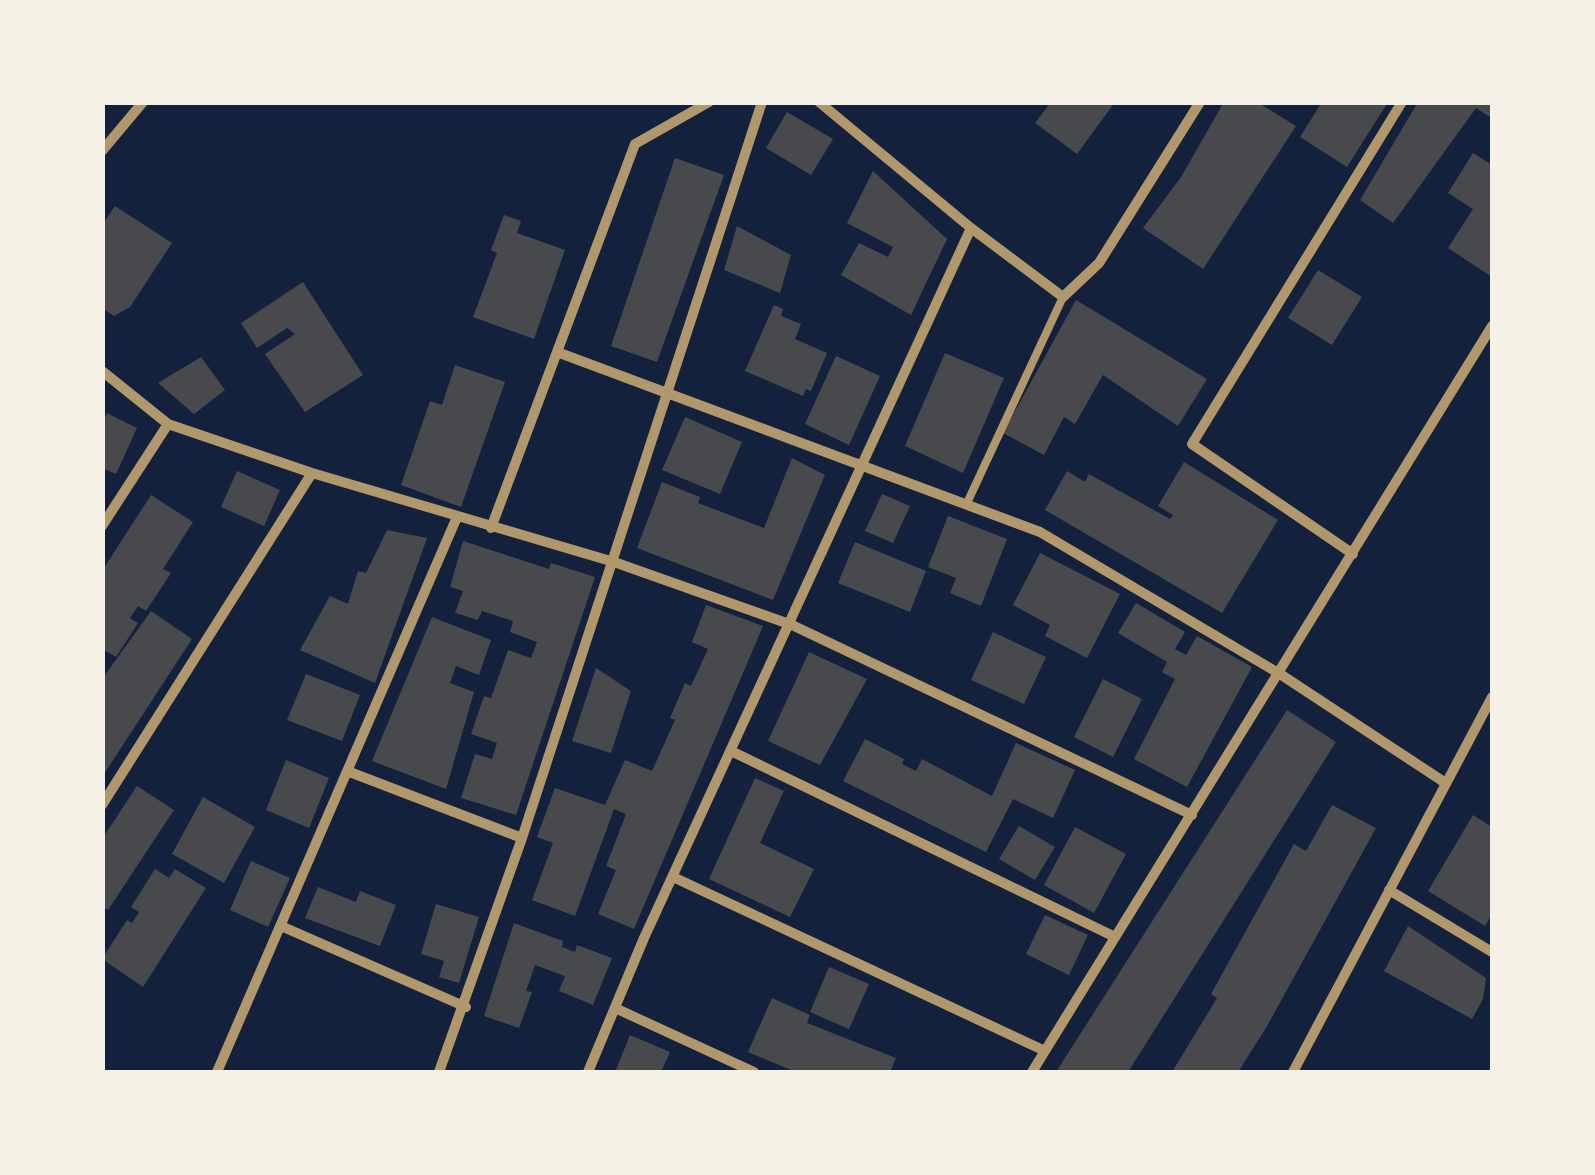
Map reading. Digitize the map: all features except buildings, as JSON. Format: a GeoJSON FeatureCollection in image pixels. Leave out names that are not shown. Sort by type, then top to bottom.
{"type":"FeatureCollection","features":[{"type":"Feature","properties":{"kind":"street"},"geometry":{"type":"LineString","coordinates":[[102,151],[144,102]]}},
{"type":"Feature","properties":{"kind":"street"},"geometry":{"type":"LineString","coordinates":[[491,528],[635,144],[709,102]]}},
{"type":"Feature","properties":{"kind":"street"},"geometry":{"type":"LineString","coordinates":[[439,1072],[466,1007],[762,102]]}},
{"type":"Feature","properties":{"kind":"street"},"geometry":{"type":"LineString","coordinates":[[820,102],[971,228],[1063,297],[1099,263],[1200,102]]}},
{"type":"Feature","properties":{"kind":"street"},"geometry":{"type":"LineString","coordinates":[[1353,554],[1192,444],[1402,102]]}},
{"type":"Feature","properties":{"kind":"street"},"geometry":{"type":"LineString","coordinates":[[588,1072],[673,877],[971,228]]}},
{"type":"Feature","properties":{"kind":"street"},"geometry":{"type":"LineString","coordinates":[[1032,1072],[1492,326]]}},
{"type":"Feature","properties":{"kind":"street"},"geometry":{"type":"LineString","coordinates":[[557,352],[864,463],[1040,532],[1280,674],[1444,782]]}},
{"type":"Feature","properties":{"kind":"street"},"geometry":{"type":"LineString","coordinates":[[102,372],[168,424],[312,473],[614,562],[792,624],[1192,814]]}},
{"type":"Feature","properties":{"kind":"street"},"geometry":{"type":"LineString","coordinates":[[102,526],[168,424]]}},
{"type":"Feature","properties":{"kind":"street"},"geometry":{"type":"LineString","coordinates":[[102,805],[312,473]]}},
{"type":"Feature","properties":{"kind":"street"},"geometry":{"type":"LineString","coordinates":[[217,1072],[458,517]]}},
{"type":"Feature","properties":{"kind":"street"},"geometry":{"type":"LineString","coordinates":[[1293,1072],[1492,697]]}},
{"type":"Feature","properties":{"kind":"street"},"geometry":{"type":"LineString","coordinates":[[731,751],[1115,937]]}},
{"type":"Feature","properties":{"kind":"street"},"geometry":{"type":"LineString","coordinates":[[348,771],[522,838]]}},
{"type":"Feature","properties":{"kind":"street"},"geometry":{"type":"LineString","coordinates":[[673,877],[1045,1051]]}},
{"type":"Feature","properties":{"kind":"street"},"geometry":{"type":"LineString","coordinates":[[1389,890],[1492,952]]}},
{"type":"Feature","properties":{"kind":"street"},"geometry":{"type":"LineString","coordinates":[[281,926],[466,1007]]}},
{"type":"Feature","properties":{"kind":"street"},"geometry":{"type":"LineString","coordinates":[[615,1008],[754,1072]]}},
{"type":"Feature","properties":{"kind":"lane"},"geometry":{"type":"LineString","coordinates":[[966,503],[1063,297]]}}]}
